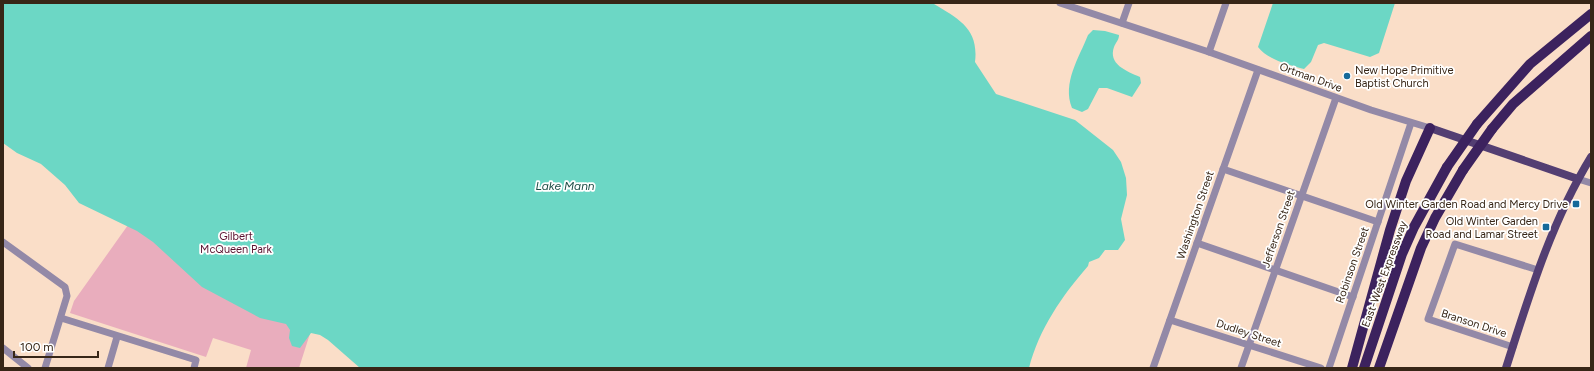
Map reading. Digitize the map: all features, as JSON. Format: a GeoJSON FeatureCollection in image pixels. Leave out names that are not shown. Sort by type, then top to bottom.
{"type":"FeatureCollection","features":[{"type":"Feature","properties":{"kind":"highway","name":"East-West Expressway"},"geometry":{"type":"LineString","coordinates":[[1364,368],[1402,254],[1417,221],[1447,167],[1477,124],[1530,64],[1591,14]]}},
{"type":"Feature","properties":{"kind":"highway"},"geometry":{"type":"LineString","coordinates":[[1379,368],[1421,248],[1435,218],[1463,170],[1492,129],[1514,104],[1557,64],[1591,36]]}},
{"type":"Feature","properties":{"kind":"highway"},"geometry":{"type":"LineString","coordinates":[[1352,368],[1390,230],[1406,181],[1430,128]]}},
{"type":"Feature","properties":{"kind":"main road","name":"Ortman Drive"},"geometry":{"type":"LineString","coordinates":[[1430,128],[1578,179]]}},
{"type":"Feature","properties":{"kind":"main road"},"geometry":{"type":"LineString","coordinates":[[1506,368],[1538,270],[1554,230],[1578,179],[1591,157]]}},
{"type":"Feature","properties":{"kind":"street","name":"Ortman Drive"},"geometry":{"type":"LineString","coordinates":[[1060,3],[1209,52],[1336,98],[1430,128]]}},
{"type":"Feature","properties":{"kind":"street"},"geometry":{"type":"LineString","coordinates":[[1122,23],[1129,3]]}},
{"type":"Feature","properties":{"kind":"street"},"geometry":{"type":"LineString","coordinates":[[1209,52],[1226,3]]}},
{"type":"Feature","properties":{"kind":"street","name":"Washington Street"},"geometry":{"type":"LineString","coordinates":[[1153,368],[1258,70]]}},
{"type":"Feature","properties":{"kind":"street","name":"Jefferson Street"},"geometry":{"type":"LineString","coordinates":[[1241,368],[1336,98]]}},
{"type":"Feature","properties":{"kind":"street","name":"Robinson Street"},"geometry":{"type":"LineString","coordinates":[[1328,368],[1411,123]]}},
{"type":"Feature","properties":{"kind":"street"},"geometry":{"type":"LineString","coordinates":[[1222,169],[1378,222]]}},
{"type":"Feature","properties":{"kind":"street"},"geometry":{"type":"LineString","coordinates":[[1578,179],[1591,183]]}},
{"type":"Feature","properties":{"kind":"street"},"geometry":{"type":"LineString","coordinates":[[3,242],[65,287],[67,291],[68,296],[45,368]]}},
{"type":"Feature","properties":{"kind":"street"},"geometry":{"type":"LineString","coordinates":[[1197,243],[1353,297]]}},
{"type":"Feature","properties":{"kind":"street","name":"Branson Drive"},"geometry":{"type":"LineString","coordinates":[[1513,347],[1428,320],[1455,244],[1538,270]]}},
{"type":"Feature","properties":{"kind":"street"},"geometry":{"type":"LineString","coordinates":[[61,318],[117,337],[196,360],[194,368]]}},
{"type":"Feature","properties":{"kind":"street","name":"Dudley Street"},"geometry":{"type":"LineString","coordinates":[[1170,320],[1321,368]]}},
{"type":"Feature","properties":{"kind":"street"},"geometry":{"type":"LineString","coordinates":[[108,368],[117,337]]}},
{"type":"Feature","properties":{"kind":"street"},"geometry":{"type":"LineString","coordinates":[[3,348],[28,368]]}},
{"type":"Feature","properties":{"kind":"green space","name":"Gilbert McQueen Park"},"geometry":{"type":"Polygon","coordinates":[[[229,83],[374,133],[299,368],[246,368],[251,350],[213,338],[206,357],[70,313],[74,301],[229,83]]]}},
{"type":"Feature","properties":{"kind":"water","name":"Lake Mann"},"geometry":{"type":"Polygon","coordinates":[[[3,3],[934,4],[959,20],[970,33],[974,41],[975,62],[996,94],[1075,120],[1113,150],[1121,162],[1126,178],[1127,195],[1121,219],[1125,240],[1118,250],[1105,250],[1099,258],[1089,262],[1088,266],[1069,289],[1045,326],[1033,354],[1029,368],[360,368],[328,340],[320,335],[311,333],[300,348],[292,346],[289,338],[290,330],[286,324],[260,318],[202,287],[153,242],[137,231],[79,203],[65,185],[41,164],[17,153],[3,143],[3,3]]]}},
{"type":"Feature","properties":{"kind":"water"},"geometry":{"type":"Polygon","coordinates":[[[1273,3],[1395,3],[1379,53],[1370,57],[1324,43],[1318,45],[1311,62],[1304,69],[1273,59],[1262,52],[1258,47],[1273,3]]]}},
{"type":"Feature","properties":{"kind":"water"},"geometry":{"type":"Polygon","coordinates":[[[1093,30],[1105,31],[1119,35],[1114,47],[1114,58],[1116,62],[1124,69],[1140,77],[1141,83],[1132,97],[1107,88],[1099,88],[1088,109],[1082,112],[1072,108],[1069,99],[1070,80],[1088,35],[1093,30]]]}},
{"type":"Feature","properties":{"kind":"place","name":"New Hope Primitive Baptist Church"},"geometry":{"type":"Point","coordinates":[1347,76]}},
{"type":"Feature","properties":{"kind":"place","name":"Old Winter Garden Road and Mercy Drive"},"geometry":{"type":"Point","coordinates":[1576,204]}},
{"type":"Feature","properties":{"kind":"place","name":"Old Winter Garden Road and Lamar Street"},"geometry":{"type":"Point","coordinates":[1546,227]}}]}
